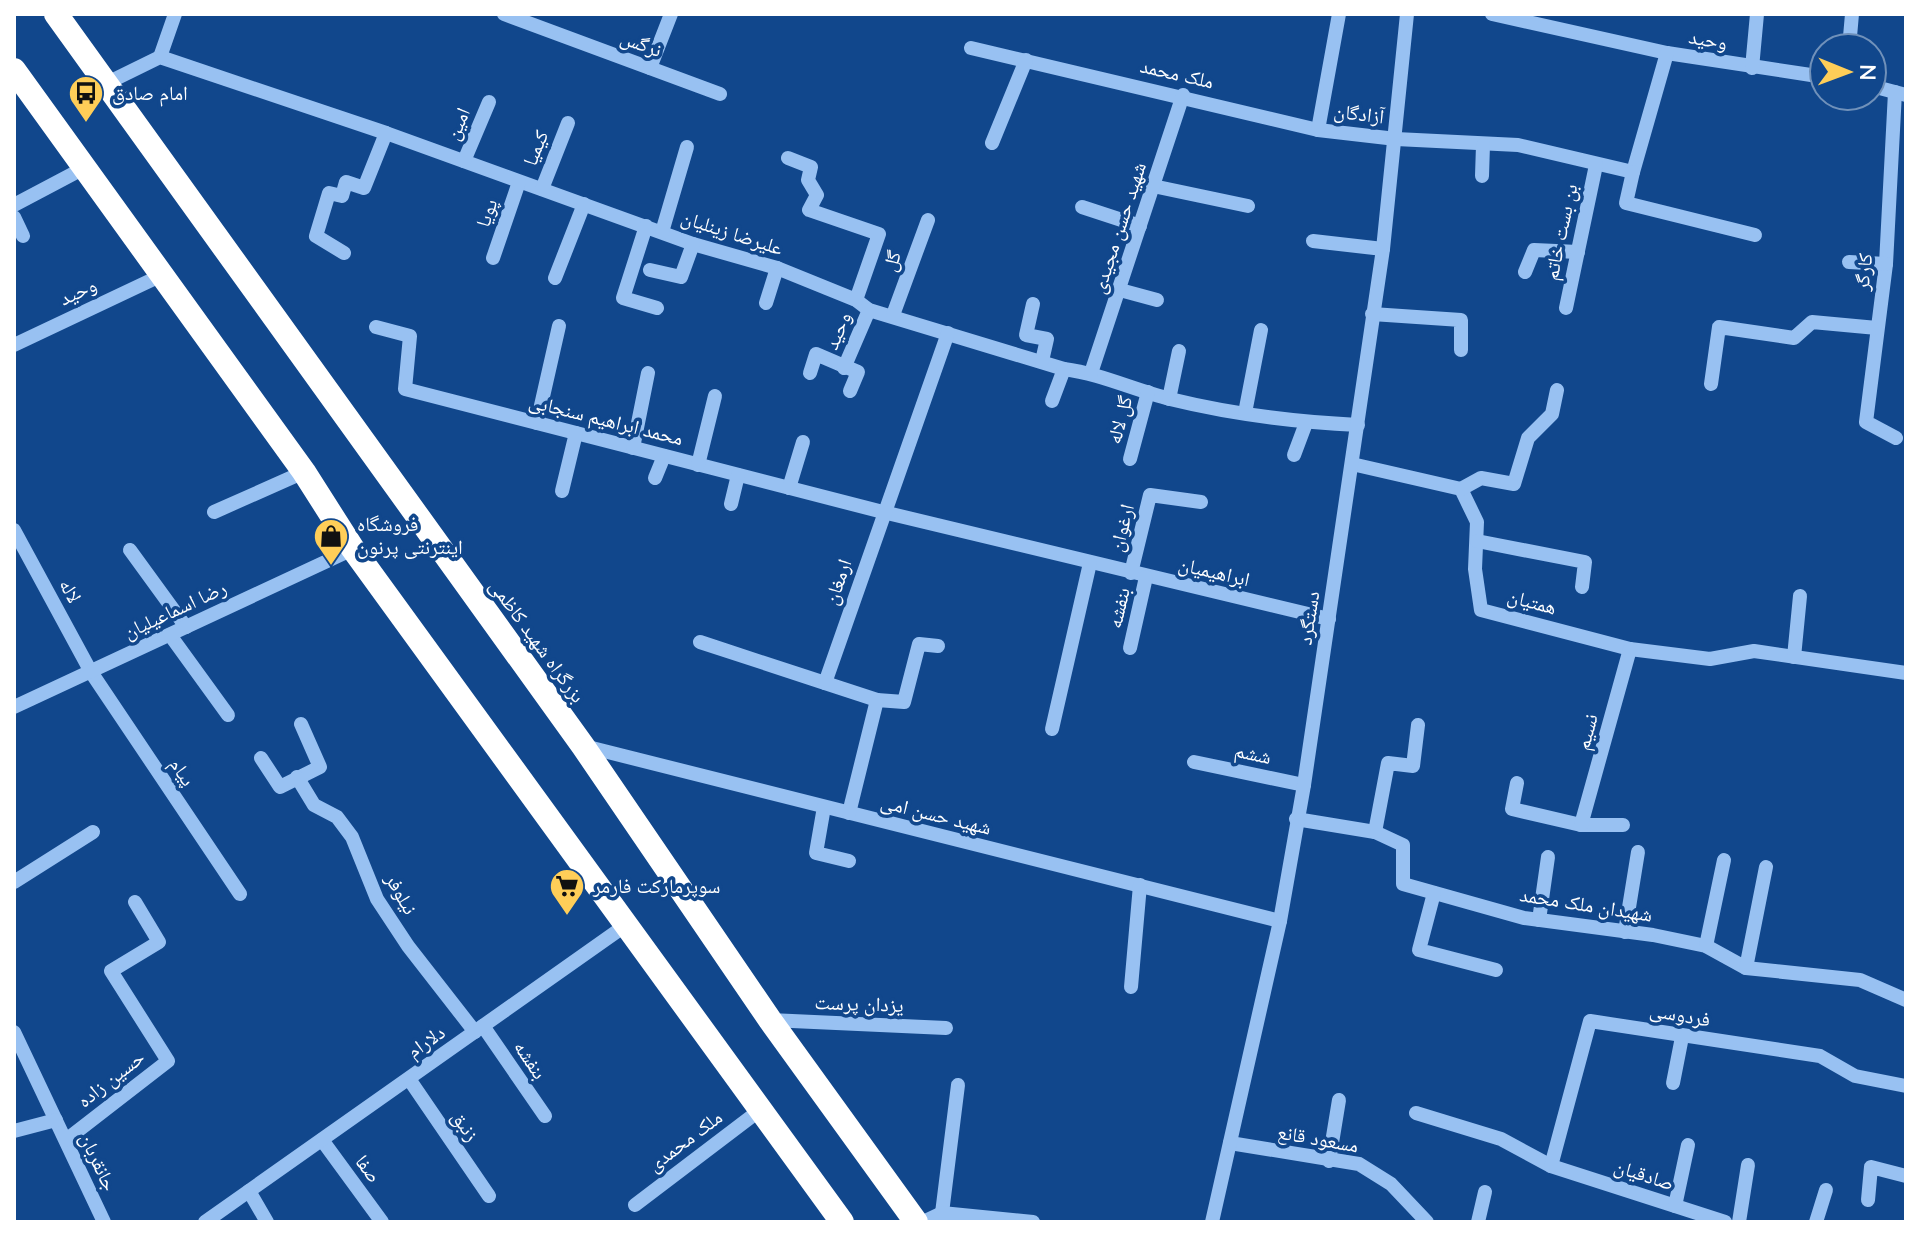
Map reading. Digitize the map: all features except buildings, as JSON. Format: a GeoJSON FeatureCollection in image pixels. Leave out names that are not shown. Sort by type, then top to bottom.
{"type":"FeatureCollection","features":[{"type":"Feature","properties":{"kind":"highway","name":"بزرگراه شهید کاظمی"},"geometry":{"type":"LineString","coordinates":[[56,14],[583,746],[770,1020],[916,1222]]}},
{"type":"Feature","properties":{"kind":"highway"},"geometry":{"type":"LineString","coordinates":[[15,74],[304,472],[353,549],[841,1222]]}},
{"type":"Feature","properties":{"kind":"street"},"geometry":{"type":"LineString","coordinates":[[105,84],[160,57],[175,14]]}},
{"type":"Feature","properties":{"kind":"street","name":"نرگس"},"geometry":{"type":"LineString","coordinates":[[504,14],[529,18],[720,94]]}},
{"type":"Feature","properties":{"kind":"street"},"geometry":{"type":"LineString","coordinates":[[650,68],[671,14]]}},
{"type":"Feature","properties":{"kind":"street"},"geometry":{"type":"LineString","coordinates":[[1318,130],[1339,14]]}},
{"type":"Feature","properties":{"kind":"street","name":"دستگرد"},"geometry":{"type":"LineString","coordinates":[[1212,1222],[1280,921],[1304,785],[1383,249],[1407,14]]}},
{"type":"Feature","properties":{"kind":"street","name":"وحید"},"geometry":{"type":"LineString","coordinates":[[1492,14],[1667,53],[1808,75]]}},
{"type":"Feature","properties":{"kind":"street"},"geometry":{"type":"LineString","coordinates":[[1752,68],[1757,14]]}},
{"type":"Feature","properties":{"kind":"street","name":"ملک محمد"},"geometry":{"type":"LineString","coordinates":[[971,48],[1183,95],[1318,130]]}},
{"type":"Feature","properties":{"kind":"street"},"geometry":{"type":"LineString","coordinates":[[1667,53],[1626,203],[1755,235]]}},
{"type":"Feature","properties":{"kind":"street","name":"علیرضا زینلیان"},"geometry":{"type":"LineString","coordinates":[[160,57],[386,133],[693,244],[777,268],[863,305],[1064,369],[1091,373],[1169,399],[1306,423],[1358,425]]}},
{"type":"Feature","properties":{"kind":"street"},"geometry":{"type":"LineString","coordinates":[[992,143],[1026,60]]}},
{"type":"Feature","properties":{"kind":"street","name":"کارگر"},"geometry":{"type":"LineString","coordinates":[[1896,438],[1866,422],[1886,264],[1900,94]]}},
{"type":"Feature","properties":{"kind":"street","name":"شهید حسن مجیدی"},"geometry":{"type":"LineString","coordinates":[[1091,373],[1183,95]]}},
{"type":"Feature","properties":{"kind":"street","name":"امین"},"geometry":{"type":"LineString","coordinates":[[464,161],[489,102]]}},
{"type":"Feature","properties":{"kind":"street","name":"کیمیا"},"geometry":{"type":"LineString","coordinates":[[542,189],[568,123]]}},
{"type":"Feature","properties":{"kind":"street","name":"آزادگان"},"geometry":{"type":"LineString","coordinates":[[1318,130],[1396,139],[1518,145],[1633,172]]}},
{"type":"Feature","properties":{"kind":"street"},"geometry":{"type":"LineString","coordinates":[[344,253],[316,236],[329,193],[342,196],[346,182],[364,188],[386,133]]}},
{"type":"Feature","properties":{"kind":"street"},"geometry":{"type":"LineString","coordinates":[[1482,176],[1483,145]]}},
{"type":"Feature","properties":{"kind":"street"},"geometry":{"type":"LineString","coordinates":[[662,232],[687,147]]}},
{"type":"Feature","properties":{"kind":"street","name":"وحید"},"geometry":{"type":"LineString","coordinates":[[788,158],[811,167],[808,180],[817,195],[809,210],[879,234],[863,305],[844,368]]}},
{"type":"Feature","properties":{"kind":"street","name":"بن بست خاتم"},"geometry":{"type":"LineString","coordinates":[[1566,308],[1596,165]]}},
{"type":"Feature","properties":{"kind":"street"},"geometry":{"type":"LineString","coordinates":[[14,205],[84,168]]}},
{"type":"Feature","properties":{"kind":"street","name":"پویا"},"geometry":{"type":"LineString","coordinates":[[493,258],[519,182]]}},
{"type":"Feature","properties":{"kind":"street"},"geometry":{"type":"LineString","coordinates":[[1153,186],[1248,206]]}},
{"type":"Feature","properties":{"kind":"street"},"geometry":{"type":"LineString","coordinates":[[555,278],[584,204]]}},
{"type":"Feature","properties":{"kind":"street"},"geometry":{"type":"LineString","coordinates":[[1082,207],[1140,226]]}},
{"type":"Feature","properties":{"kind":"street"},"geometry":{"type":"LineString","coordinates":[[14,217],[23,236]]}},
{"type":"Feature","properties":{"kind":"street","name":"گل"},"geometry":{"type":"LineString","coordinates":[[893,315],[928,220]]}},
{"type":"Feature","properties":{"kind":"street"},"geometry":{"type":"LineString","coordinates":[[646,226],[623,298],[657,308]]}},
{"type":"Feature","properties":{"kind":"street"},"geometry":{"type":"LineString","coordinates":[[1313,241],[1383,249]]}},
{"type":"Feature","properties":{"kind":"street"},"geometry":{"type":"LineString","coordinates":[[650,270],[681,277],[693,244]]}},
{"type":"Feature","properties":{"kind":"street"},"geometry":{"type":"LineString","coordinates":[[1525,272],[1534,250],[1578,252]]}},
{"type":"Feature","properties":{"kind":"street"},"geometry":{"type":"LineString","coordinates":[[1849,262],[1886,264]]}},
{"type":"Feature","properties":{"kind":"street"},"geometry":{"type":"LineString","coordinates":[[766,303],[777,268]]}},
{"type":"Feature","properties":{"kind":"street","name":"وحید"},"geometry":{"type":"LineString","coordinates":[[14,345],[160,276]]}},
{"type":"Feature","properties":{"kind":"street"},"geometry":{"type":"LineString","coordinates":[[1120,290],[1157,300]]}},
{"type":"Feature","properties":{"kind":"street"},"geometry":{"type":"LineString","coordinates":[[1033,304],[1026,335],[1047,339],[1042,361]]}},
{"type":"Feature","properties":{"kind":"street"},"geometry":{"type":"LineString","coordinates":[[1372,314],[1461,320],[1461,350]]}},
{"type":"Feature","properties":{"kind":"street"},"geometry":{"type":"LineString","coordinates":[[1711,384],[1719,327],[1794,338],[1812,322],[1877,328]]}},
{"type":"Feature","properties":{"kind":"street"},"geometry":{"type":"LineString","coordinates":[[537,423],[559,326]]}},
{"type":"Feature","properties":{"kind":"street","name":"محمد ابراهیم سنجابی"},"geometry":{"type":"LineString","coordinates":[[376,327],[410,336],[405,389],[883,512]]}},
{"type":"Feature","properties":{"kind":"street"},"geometry":{"type":"LineString","coordinates":[[1245,413],[1261,330]]}},
{"type":"Feature","properties":{"kind":"street","name":"ارمغان"},"geometry":{"type":"LineString","coordinates":[[825,683],[948,333]]}},
{"type":"Feature","properties":{"kind":"street"},"geometry":{"type":"LineString","coordinates":[[1169,399],[1179,351]]}},
{"type":"Feature","properties":{"kind":"street","name":"وحید"},"geometry":{"type":"LineString","coordinates":[[810,373],[816,354],[858,372],[850,391]]}},
{"type":"Feature","properties":{"kind":"street"},"geometry":{"type":"LineString","coordinates":[[1052,401],[1064,369]]}},
{"type":"Feature","properties":{"kind":"street"},"geometry":{"type":"LineString","coordinates":[[633,448],[648,373]]}},
{"type":"Feature","properties":{"kind":"street"},"geometry":{"type":"LineString","coordinates":[[1352,464],[1461,489],[1481,478],[1514,484],[1528,438],[1552,414],[1557,390]]}},
{"type":"Feature","properties":{"kind":"street","name":"گل لاله"},"geometry":{"type":"LineString","coordinates":[[1130,459],[1148,392]]}},
{"type":"Feature","properties":{"kind":"street"},"geometry":{"type":"LineString","coordinates":[[698,465],[715,396]]}},
{"type":"Feature","properties":{"kind":"street"},"geometry":{"type":"LineString","coordinates":[[1294,455],[1306,423]]}},
{"type":"Feature","properties":{"kind":"street"},"geometry":{"type":"LineString","coordinates":[[562,491],[576,433]]}},
{"type":"Feature","properties":{"kind":"street"},"geometry":{"type":"LineString","coordinates":[[789,488],[803,442]]}},
{"type":"Feature","properties":{"kind":"street"},"geometry":{"type":"LineString","coordinates":[[655,478],[664,456]]}},
{"type":"Feature","properties":{"kind":"street"},"geometry":{"type":"LineString","coordinates":[[214,512],[304,472]]}},
{"type":"Feature","properties":{"kind":"street"},"geometry":{"type":"LineString","coordinates":[[731,504],[738,475]]}},
{"type":"Feature","properties":{"kind":"street","name":"همتیان"},"geometry":{"type":"LineString","coordinates":[[1461,489],[1477,522],[1475,569],[1481,610],[1630,649],[1710,659],[1754,651],[1906,673]]}},
{"type":"Feature","properties":{"kind":"street","name":"ارغوان"},"geometry":{"type":"LineString","coordinates":[[1131,573],[1150,495],[1201,502]]}},
{"type":"Feature","properties":{"kind":"street","name":"ابراهیمیان"},"geometry":{"type":"LineString","coordinates":[[883,512],[1329,619]]}},
{"type":"Feature","properties":{"kind":"street","name":"لاله"},"geometry":{"type":"LineString","coordinates":[[14,530],[91,672]]}},
{"type":"Feature","properties":{"kind":"street"},"geometry":{"type":"LineString","coordinates":[[1477,541],[1585,562],[1582,587]]}},
{"type":"Feature","properties":{"kind":"street","name":"رضا اسماعیلیان"},"geometry":{"type":"LineString","coordinates":[[14,707],[353,549]]}},
{"type":"Feature","properties":{"kind":"street"},"geometry":{"type":"LineString","coordinates":[[130,550],[186,627]]}},
{"type":"Feature","properties":{"kind":"street"},"geometry":{"type":"LineString","coordinates":[[1052,729],[1090,563]]}},
{"type":"Feature","properties":{"kind":"street","name":"بنفشه"},"geometry":{"type":"LineString","coordinates":[[1130,648],[1146,577]]}},
{"type":"Feature","properties":{"kind":"street"},"geometry":{"type":"LineString","coordinates":[[1794,657],[1800,596]]}},
{"type":"Feature","properties":{"kind":"street"},"geometry":{"type":"LineString","coordinates":[[170,635],[228,715]]}},
{"type":"Feature","properties":{"kind":"street"},"geometry":{"type":"LineString","coordinates":[[700,642],[877,700],[904,702],[919,644],[938,646]]}},
{"type":"Feature","properties":{"kind":"street","name":"نسیم"},"geometry":{"type":"LineString","coordinates":[[1581,825],[1630,649]]}},
{"type":"Feature","properties":{"kind":"street","name":"پیام"},"geometry":{"type":"LineString","coordinates":[[91,672],[240,894]]}},
{"type":"Feature","properties":{"kind":"street"},"geometry":{"type":"LineString","coordinates":[[849,813],[877,700]]}},
{"type":"Feature","properties":{"kind":"street"},"geometry":{"type":"LineString","coordinates":[[261,758],[280,787],[320,767],[301,724]]}},
{"type":"Feature","properties":{"kind":"street"},"geometry":{"type":"LineString","coordinates":[[1375,832],[1388,763],[1413,766],[1418,725]]}},
{"type":"Feature","properties":{"kind":"street","name":"شهید حسن امی"},"geometry":{"type":"LineString","coordinates":[[583,746],[1280,921]]}},
{"type":"Feature","properties":{"kind":"street","name":"ششم"},"geometry":{"type":"LineString","coordinates":[[1194,762],[1304,785]]}},
{"type":"Feature","properties":{"kind":"street","name":"نیلوفر"},"geometry":{"type":"LineString","coordinates":[[297,777],[314,805],[337,817],[352,837],[377,899],[479,1029]]}},
{"type":"Feature","properties":{"kind":"street"},"geometry":{"type":"LineString","coordinates":[[1517,783],[1512,809],[1581,825],[1623,825]]}},
{"type":"Feature","properties":{"kind":"street"},"geometry":{"type":"LineString","coordinates":[[824,807],[816,853],[849,861]]}},
{"type":"Feature","properties":{"kind":"street","name":"شهیدان ملک محمد"},"geometry":{"type":"LineString","coordinates":[[1296,819],[1375,832],[1403,845],[1403,884],[1539,920],[1706,946],[1746,968],[1860,980],[1906,1000]]}},
{"type":"Feature","properties":{"kind":"street"},"geometry":{"type":"LineString","coordinates":[[14,882],[93,832]]}},
{"type":"Feature","properties":{"kind":"street"},"geometry":{"type":"LineString","coordinates":[[1625,932],[1638,852]]}},
{"type":"Feature","properties":{"kind":"street"},"geometry":{"type":"LineString","coordinates":[[1539,920],[1548,857]]}},
{"type":"Feature","properties":{"kind":"street"},"geometry":{"type":"LineString","coordinates":[[1706,946],[1724,860]]}},
{"type":"Feature","properties":{"kind":"street"},"geometry":{"type":"LineString","coordinates":[[1746,968],[1766,867]]}},
{"type":"Feature","properties":{"kind":"street"},"geometry":{"type":"LineString","coordinates":[[1131,987],[1140,885]]}},
{"type":"Feature","properties":{"kind":"street"},"geometry":{"type":"LineString","coordinates":[[1434,893],[1419,950],[1496,970]]}},
{"type":"Feature","properties":{"kind":"street","name":"حسین زاده"},"geometry":{"type":"LineString","coordinates":[[66,1140],[168,1061],[111,971],[159,942],[135,902]]}},
{"type":"Feature","properties":{"kind":"street","name":"دلارام"},"geometry":{"type":"LineString","coordinates":[[205,1222],[626,925]]}},
{"type":"Feature","properties":{"kind":"street","name":"یزدان پرست"},"geometry":{"type":"LineString","coordinates":[[770,1020],[946,1028]]}},
{"type":"Feature","properties":{"kind":"street","name":"فردوسی"},"geometry":{"type":"LineString","coordinates":[[1551,1166],[1590,1021],[1820,1056],[1855,1076],[1906,1086]]}},
{"type":"Feature","properties":{"kind":"street","name":"بنفشه"},"geometry":{"type":"LineString","coordinates":[[479,1029],[545,1116]]}},
{"type":"Feature","properties":{"kind":"street","name":"جانقربان"},"geometry":{"type":"LineString","coordinates":[[14,1032],[104,1222]]}},
{"type":"Feature","properties":{"kind":"street"},"geometry":{"type":"LineString","coordinates":[[1673,1083],[1682,1037]]}},
{"type":"Feature","properties":{"kind":"street","name":"زنبق"},"geometry":{"type":"LineString","coordinates":[[409,1079],[489,1196]]}},
{"type":"Feature","properties":{"kind":"street"},"geometry":{"type":"LineString","coordinates":[[942,1213],[958,1085]]}},
{"type":"Feature","properties":{"kind":"street"},"geometry":{"type":"LineString","coordinates":[[1329,1161],[1339,1100]]}},
{"type":"Feature","properties":{"kind":"street","name":"ملک محمدی"},"geometry":{"type":"LineString","coordinates":[[635,1205],[760,1110]]}},
{"type":"Feature","properties":{"kind":"street","name":"صادقیان"},"geometry":{"type":"LineString","coordinates":[[1416,1113],[1501,1139],[1551,1166],[1725,1222]]}},
{"type":"Feature","properties":{"kind":"street"},"geometry":{"type":"LineString","coordinates":[[14,1131],[56,1120]]}},
{"type":"Feature","properties":{"kind":"street","name":"صفا"},"geometry":{"type":"LineString","coordinates":[[322,1140],[382,1222]]}},
{"type":"Feature","properties":{"kind":"street","name":"مسعود قانع"},"geometry":{"type":"LineString","coordinates":[[1230,1143],[1359,1164],[1391,1184],[1427,1222]]}},
{"type":"Feature","properties":{"kind":"street"},"geometry":{"type":"LineString","coordinates":[[1675,1206],[1688,1145]]}},
{"type":"Feature","properties":{"kind":"street"},"geometry":{"type":"LineString","coordinates":[[1739,1222],[1748,1165]]}},
{"type":"Feature","properties":{"kind":"street"},"geometry":{"type":"LineString","coordinates":[[1868,1200],[1871,1167],[1906,1176]]}},
{"type":"Feature","properties":{"kind":"street"},"geometry":{"type":"LineString","coordinates":[[1816,1222],[1826,1190]]}},
{"type":"Feature","properties":{"kind":"street"},"geometry":{"type":"LineString","coordinates":[[249,1191],[267,1222]]}},
{"type":"Feature","properties":{"kind":"street"},"geometry":{"type":"LineString","coordinates":[[1478,1222],[1485,1192]]}},
{"type":"Feature","properties":{"kind":"street"},"geometry":{"type":"LineString","coordinates":[[923,1222],[942,1213],[1033,1222]]}},
{"type":"Feature","properties":{"kind":"place","name":"امام صادق"},"geometry":{"type":"Point","coordinates":[86,124]}},
{"type":"Feature","properties":{"kind":"place","name":"فروشگاه اینترنتی پرنون"},"geometry":{"type":"Point","coordinates":[331,567]}},
{"type":"Feature","properties":{"kind":"place","name":"سوپرمارکت فارمر"},"geometry":{"type":"Point","coordinates":[567,917]}}]}
